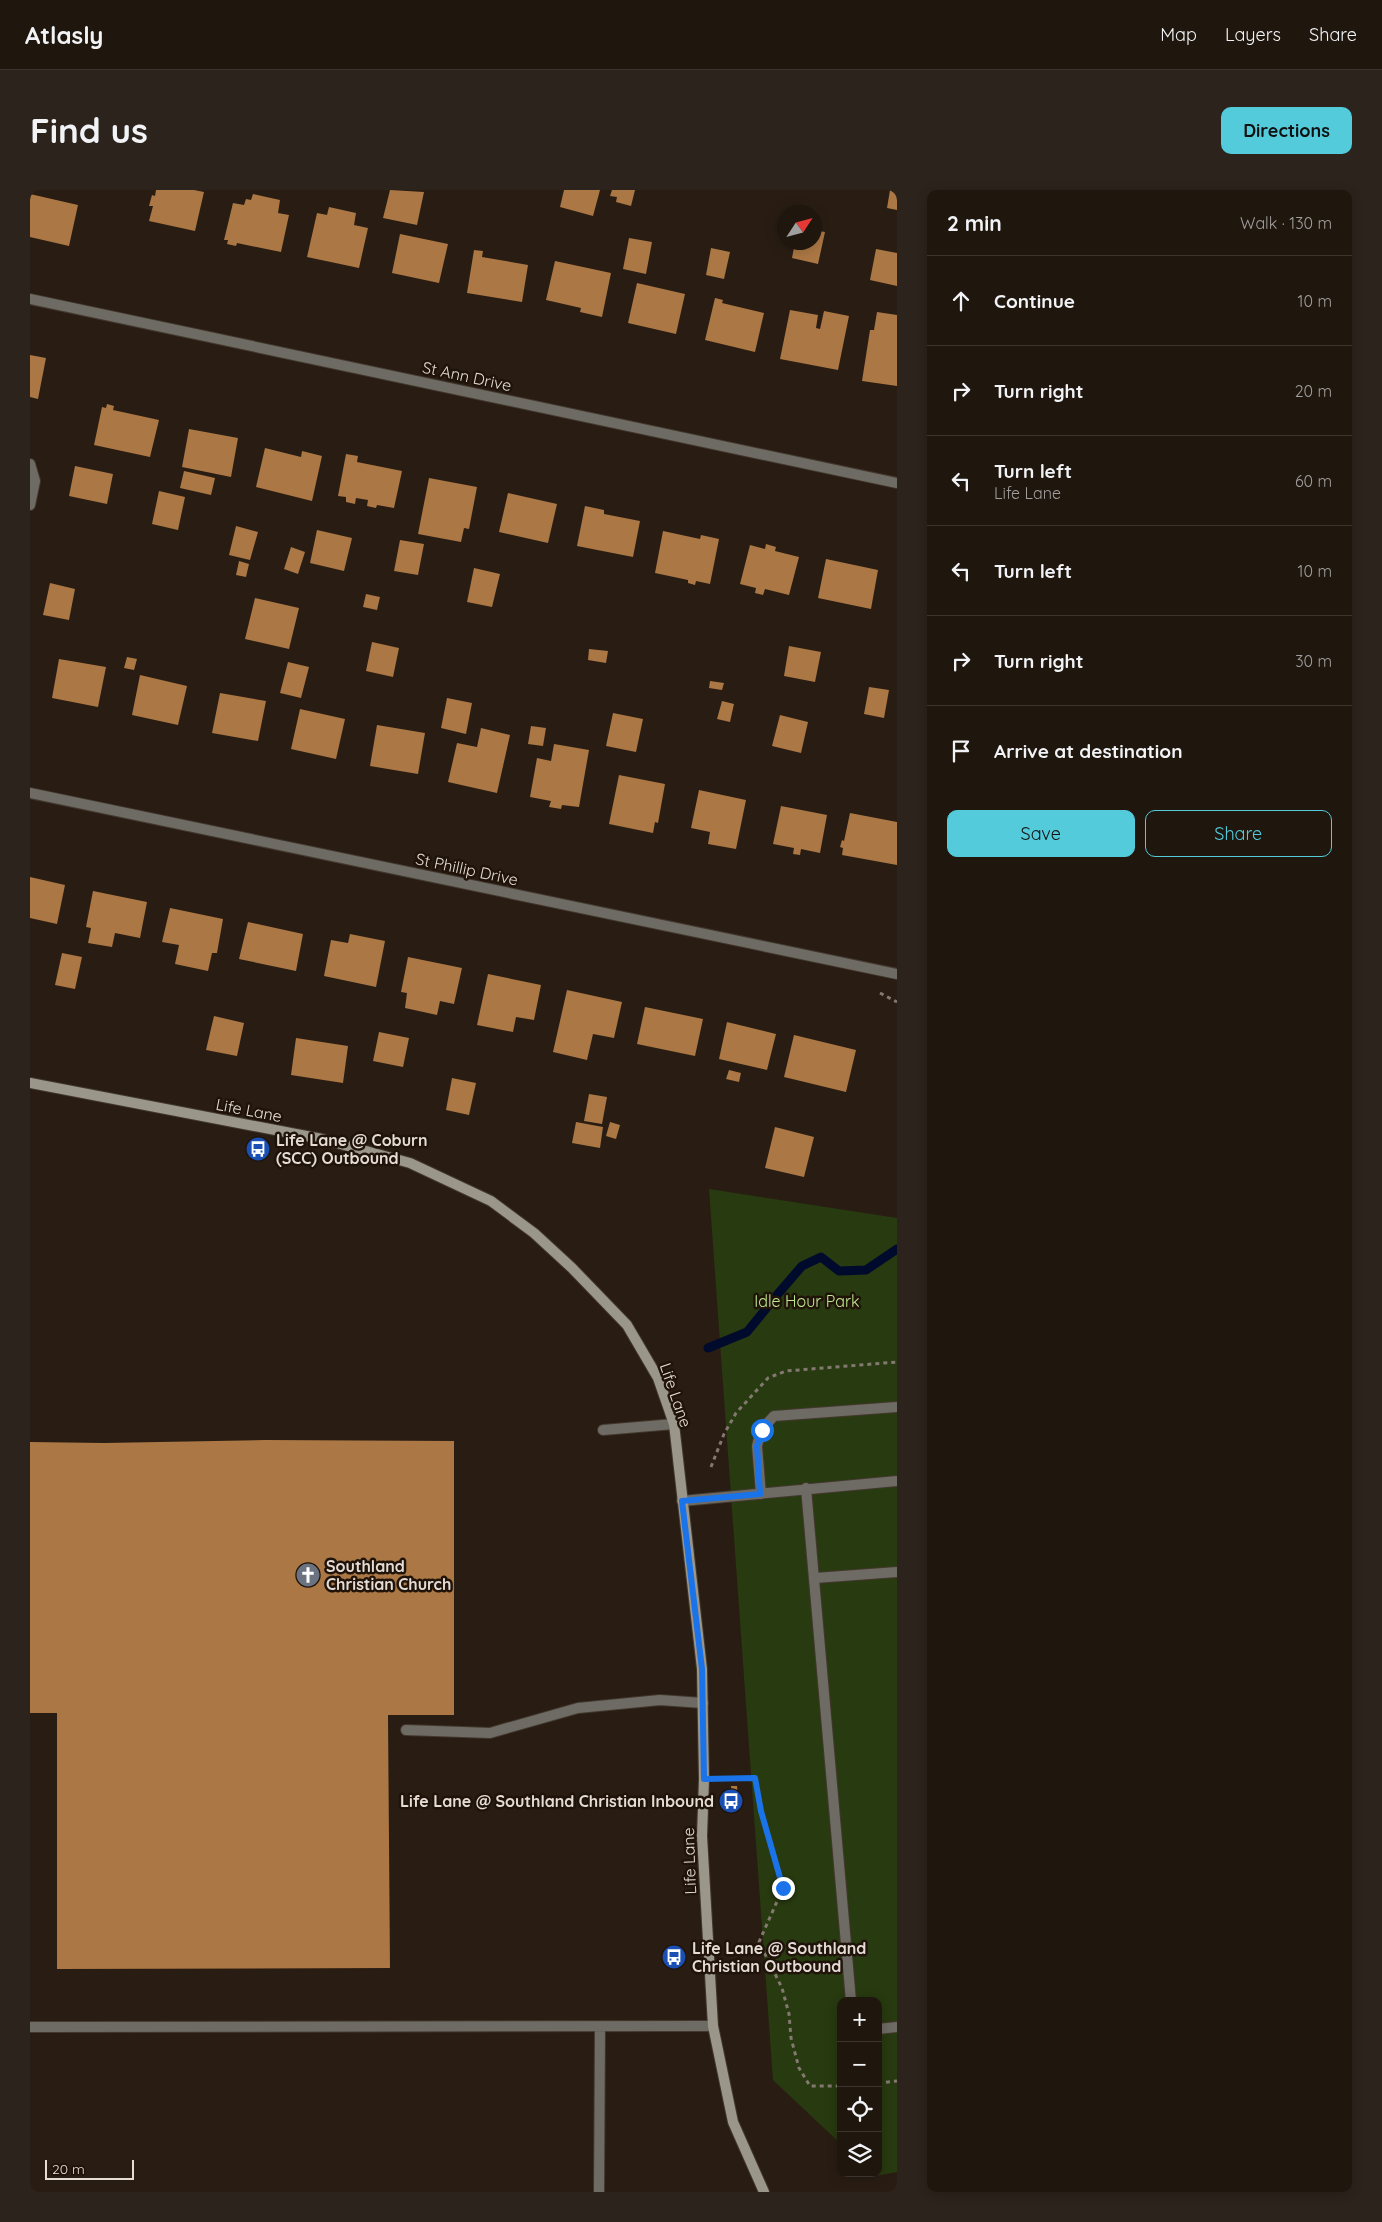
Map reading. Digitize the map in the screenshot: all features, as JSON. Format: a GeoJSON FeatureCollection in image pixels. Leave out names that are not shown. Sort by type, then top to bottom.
{"type":"FeatureCollection","features":[{"type":"Feature","properties":{"kind":"street","name":"St Ann Drive"},"geometry":{"type":"LineString","coordinates":[[30,299],[897,483]]}},
{"type":"Feature","properties":{"kind":"street"},"geometry":{"type":"LineString","coordinates":[[30,464],[35,481],[30,505]]}},
{"type":"Feature","properties":{"kind":"street","name":"St Phillip Drive"},"geometry":{"type":"LineString","coordinates":[[30,793],[897,974]]}},
{"type":"Feature","properties":{"kind":"street","name":"Life Lane"},"geometry":{"type":"LineString","coordinates":[[30,1083],[322,1139],[410,1163],[491,1201],[534,1233],[572,1268],[627,1325],[658,1378],[674,1424],[702,1669],[704,1779],[702,1836],[713,2026],[733,2122],[764,2192]]}},
{"type":"Feature","properties":{"kind":"street"},"geometry":{"type":"LineString","coordinates":[[760,1494],[757,1446],[762,1430],[774,1416],[897,1407]]}},
{"type":"Feature","properties":{"kind":"street"},"geometry":{"type":"LineString","coordinates":[[603,1430],[674,1424]]}},
{"type":"Feature","properties":{"kind":"street"},"geometry":{"type":"LineString","coordinates":[[682,1501],[897,1480]]}},
{"type":"Feature","properties":{"kind":"street"},"geometry":{"type":"LineString","coordinates":[[806,1488],[851,1997]]}},
{"type":"Feature","properties":{"kind":"street"},"geometry":{"type":"LineString","coordinates":[[815,1578],[897,1572]]}},
{"type":"Feature","properties":{"kind":"street"},"geometry":{"type":"LineString","coordinates":[[406,1730],[490,1733],[578,1708],[660,1700],[703,1703]]}},
{"type":"Feature","properties":{"kind":"street"},"geometry":{"type":"LineString","coordinates":[[30,2027],[713,2026]]}},
{"type":"Feature","properties":{"kind":"street"},"geometry":{"type":"LineString","coordinates":[[599,2192],[600,2027]]}},
{"type":"Feature","properties":{"kind":"street"},"geometry":{"type":"LineString","coordinates":[[882,2029],[897,2028]]}},
{"type":"Feature","properties":{"kind":"path"},"geometry":{"type":"LineString","coordinates":[[711,1467],[724,1434],[736,1413],[768,1378],[786,1371],[897,1362]]}},
{"type":"Feature","properties":{"kind":"path"},"geometry":{"type":"LineString","coordinates":[[704,1779],[755,1778],[761,1811],[783,1888],[759,1942],[782,1988],[790,2014],[791,2038],[799,2068],[810,2086],[837,2086]]}},
{"type":"Feature","properties":{"kind":"path"},"geometry":{"type":"LineString","coordinates":[[882,2083],[897,2081]]}},
{"type":"Feature","properties":{"kind":"green space","name":"Idle Hour Park"},"geometry":{"type":"Polygon","coordinates":[[[709,1189],[897,1218],[897,2172],[882,2175],[882,1997],[837,1997],[837,2140],[773,2080],[709,1189]]]}},
{"type":"Feature","properties":{"kind":"building"},"geometry":{"type":"Polygon","coordinates":[[[156,190],[194,190],[204,192],[195,231],[149,221],[153,206],[149,206],[152,195],[155,196],[156,190]]]}},
{"type":"Feature","properties":{"kind":"building"},"geometry":{"type":"Polygon","coordinates":[[[390,190],[424,192],[417,225],[383,218],[390,190]]]}},
{"type":"Feature","properties":{"kind":"building"},"geometry":{"type":"Polygon","coordinates":[[[564,190],[600,190],[593,216],[560,207],[564,190]]]}},
{"type":"Feature","properties":{"kind":"building"},"geometry":{"type":"Polygon","coordinates":[[[612,190],[635,190],[631,206],[616,202],[617,197],[610,196],[612,190]]]}},
{"type":"Feature","properties":{"kind":"building"},"geometry":{"type":"Polygon","coordinates":[[[890,190],[897,190],[897,210],[887,208],[890,190]]]}},
{"type":"Feature","properties":{"kind":"building"},"geometry":{"type":"Polygon","coordinates":[[[30,194],[78,205],[69,246],[30,237],[30,194]]]}},
{"type":"Feature","properties":{"kind":"building"},"geometry":{"type":"Polygon","coordinates":[[[253,194],[280,200],[278,213],[289,215],[281,252],[237,243],[236,246],[227,244],[228,240],[224,240],[233,203],[244,205],[246,199],[251,200],[253,194]]]}},
{"type":"Feature","properties":{"kind":"building"},"geometry":{"type":"Polygon","coordinates":[[[329,207],[356,213],[354,225],[368,228],[359,268],[307,257],[317,213],[327,215],[329,207]]]}},
{"type":"Feature","properties":{"kind":"building"},"geometry":{"type":"Polygon","coordinates":[[[822,231],[825,232],[822,246],[822,231]]]}},
{"type":"Feature","properties":{"kind":"building"},"geometry":{"type":"Polygon","coordinates":[[[400,234],[448,244],[439,283],[392,273],[400,234]]]}},
{"type":"Feature","properties":{"kind":"building"},"geometry":{"type":"Polygon","coordinates":[[[629,238],[652,242],[646,274],[623,269],[629,238]]]}},
{"type":"Feature","properties":{"kind":"building"},"geometry":{"type":"Polygon","coordinates":[[[711,248],[730,252],[724,279],[706,275],[711,248]]]}},
{"type":"Feature","properties":{"kind":"building"},"geometry":{"type":"Polygon","coordinates":[[[876,249],[897,253],[897,286],[870,280],[876,249]]]}},
{"type":"Feature","properties":{"kind":"building"},"geometry":{"type":"Polygon","coordinates":[[[474,250],[483,251],[482,257],[528,265],[522,302],[467,293],[474,250]]]}},
{"type":"Feature","properties":{"kind":"building"},"geometry":{"type":"Polygon","coordinates":[[[794,250],[821,250],[818,264],[792,258],[794,250]]]}},
{"type":"Feature","properties":{"kind":"building"},"geometry":{"type":"Polygon","coordinates":[[[555,261],[611,273],[602,317],[580,312],[581,308],[546,300],[555,261]]]}},
{"type":"Feature","properties":{"kind":"building"},"geometry":{"type":"Polygon","coordinates":[[[637,283],[685,294],[676,334],[628,323],[637,283]]]}},
{"type":"Feature","properties":{"kind":"building"},"geometry":{"type":"Polygon","coordinates":[[[715,298],[723,300],[722,303],[764,313],[755,352],[705,340],[715,298]]]}},
{"type":"Feature","properties":{"kind":"building"},"geometry":{"type":"Polygon","coordinates":[[[790,310],[818,315],[816,328],[820,329],[824,311],[849,316],[838,370],[780,359],[790,310]]]}},
{"type":"Feature","properties":{"kind":"building"},"geometry":{"type":"Polygon","coordinates":[[[877,312],[897,315],[897,386],[862,381],[870,330],[874,330],[877,312]]]}},
{"type":"Feature","properties":{"kind":"building"},"geometry":{"type":"Polygon","coordinates":[[[30,355],[46,358],[38,399],[30,397],[30,355]]]}},
{"type":"Feature","properties":{"kind":"building"},"geometry":{"type":"Polygon","coordinates":[[[107,404],[114,406],[113,410],[159,420],[150,457],[94,445],[102,407],[106,408],[107,404]]]}},
{"type":"Feature","properties":{"kind":"building"},"geometry":{"type":"Polygon","coordinates":[[[189,429],[238,438],[231,477],[182,467],[189,429]]]}},
{"type":"Feature","properties":{"kind":"building"},"geometry":{"type":"Polygon","coordinates":[[[265,448],[301,457],[302,451],[322,456],[312,501],[256,487],[265,448]]]}},
{"type":"Feature","properties":{"kind":"building"},"geometry":{"type":"Polygon","coordinates":[[[346,454],[358,456],[357,462],[402,471],[394,508],[377,505],[376,508],[367,506],[368,500],[356,498],[355,504],[346,502],[346,497],[338,496],[346,454]]]}},
{"type":"Feature","properties":{"kind":"building"},"geometry":{"type":"Polygon","coordinates":[[[75,466],[113,474],[107,504],[69,496],[75,466]]]}},
{"type":"Feature","properties":{"kind":"building"},"geometry":{"type":"Polygon","coordinates":[[[184,471],[215,478],[211,495],[180,488],[184,471]]]}},
{"type":"Feature","properties":{"kind":"building"},"geometry":{"type":"Polygon","coordinates":[[[429,478],[477,487],[469,529],[464,528],[461,542],[418,534],[429,478]]]}},
{"type":"Feature","properties":{"kind":"building"},"geometry":{"type":"Polygon","coordinates":[[[159,491],[185,497],[178,530],[152,524],[159,491]]]}},
{"type":"Feature","properties":{"kind":"building"},"geometry":{"type":"Polygon","coordinates":[[[508,493],[557,504],[548,543],[499,532],[508,493]]]}},
{"type":"Feature","properties":{"kind":"building"},"geometry":{"type":"Polygon","coordinates":[[[585,506],[604,510],[604,514],[640,521],[633,557],[577,546],[585,506]]]}},
{"type":"Feature","properties":{"kind":"building"},"geometry":{"type":"Polygon","coordinates":[[[236,526],[258,532],[250,560],[229,555],[236,526]]]}},
{"type":"Feature","properties":{"kind":"building"},"geometry":{"type":"Polygon","coordinates":[[[317,530],[352,538],[344,571],[310,563],[317,530]]]}},
{"type":"Feature","properties":{"kind":"building"},"geometry":{"type":"Polygon","coordinates":[[[663,531],[700,539],[701,535],[719,539],[710,584],[696,581],[695,585],[688,583],[688,580],[655,573],[663,531]]]}},
{"type":"Feature","properties":{"kind":"building"},"geometry":{"type":"Polygon","coordinates":[[[400,540],[424,544],[418,575],[394,571],[400,540]]]}},
{"type":"Feature","properties":{"kind":"building"},"geometry":{"type":"Polygon","coordinates":[[[766,544],[776,547],[775,551],[799,557],[789,595],[765,589],[763,595],[755,593],[756,588],[740,584],[750,545],[765,549],[766,544]]]}},
{"type":"Feature","properties":{"kind":"building"},"geometry":{"type":"Polygon","coordinates":[[[291,547],[305,552],[298,574],[284,569],[291,547]]]}},
{"type":"Feature","properties":{"kind":"building"},"geometry":{"type":"Polygon","coordinates":[[[826,559],[878,570],[871,609],[818,598],[826,559]]]}},
{"type":"Feature","properties":{"kind":"building"},"geometry":{"type":"Polygon","coordinates":[[[239,561],[249,564],[246,577],[236,575],[239,561]]]}},
{"type":"Feature","properties":{"kind":"building"},"geometry":{"type":"Polygon","coordinates":[[[474,568],[500,574],[492,607],[467,602],[474,568]]]}},
{"type":"Feature","properties":{"kind":"building"},"geometry":{"type":"Polygon","coordinates":[[[50,583],[75,589],[69,620],[43,615],[50,583]]]}},
{"type":"Feature","properties":{"kind":"building"},"geometry":{"type":"Polygon","coordinates":[[[366,594],[380,597],[377,610],[363,607],[366,594]]]}},
{"type":"Feature","properties":{"kind":"building"},"geometry":{"type":"Polygon","coordinates":[[[255,598],[299,608],[289,649],[245,639],[255,598]]]}},
{"type":"Feature","properties":{"kind":"building"},"geometry":{"type":"Polygon","coordinates":[[[372,642],[399,648],[393,677],[366,671],[372,642]]]}},
{"type":"Feature","properties":{"kind":"building"},"geometry":{"type":"Polygon","coordinates":[[[789,646],[821,652],[815,682],[784,676],[789,646]]]}},
{"type":"Feature","properties":{"kind":"building"},"geometry":{"type":"Polygon","coordinates":[[[589,649],[608,651],[606,663],[588,660],[589,649]]]}},
{"type":"Feature","properties":{"kind":"building"},"geometry":{"type":"Polygon","coordinates":[[[127,657],[137,659],[134,670],[124,668],[127,657]]]}},
{"type":"Feature","properties":{"kind":"building"},"geometry":{"type":"Polygon","coordinates":[[[59,659],[106,667],[98,707],[52,698],[59,659]]]}},
{"type":"Feature","properties":{"kind":"building"},"geometry":{"type":"Polygon","coordinates":[[[288,662],[309,667],[301,698],[280,693],[288,662]]]}},
{"type":"Feature","properties":{"kind":"building"},"geometry":{"type":"Polygon","coordinates":[[[140,675],[187,686],[178,725],[132,715],[140,675]]]}},
{"type":"Feature","properties":{"kind":"building"},"geometry":{"type":"Polygon","coordinates":[[[710,681],[724,683],[722,690],[709,688],[710,681]]]}},
{"type":"Feature","properties":{"kind":"building"},"geometry":{"type":"Polygon","coordinates":[[[869,687],[889,690],[884,718],[864,714],[869,687]]]}},
{"type":"Feature","properties":{"kind":"building"},"geometry":{"type":"Polygon","coordinates":[[[220,693],[266,701],[258,741],[212,733],[220,693]]]}},
{"type":"Feature","properties":{"kind":"building"},"geometry":{"type":"Polygon","coordinates":[[[447,698],[472,703],[466,734],[441,728],[447,698]]]}},
{"type":"Feature","properties":{"kind":"building"},"geometry":{"type":"Polygon","coordinates":[[[722,701],[734,704],[730,722],[717,719],[722,701]]]}},
{"type":"Feature","properties":{"kind":"building"},"geometry":{"type":"Polygon","coordinates":[[[300,709],[345,719],[336,759],[291,749],[300,709]]]}},
{"type":"Feature","properties":{"kind":"building"},"geometry":{"type":"Polygon","coordinates":[[[613,713],[643,719],[636,752],[606,746],[613,713]]]}},
{"type":"Feature","properties":{"kind":"building"},"geometry":{"type":"Polygon","coordinates":[[[780,715],[808,722],[801,753],[772,746],[780,715]]]}},
{"type":"Feature","properties":{"kind":"building"},"geometry":{"type":"Polygon","coordinates":[[[377,725],[425,733],[418,774],[370,766],[377,725]]]}},
{"type":"Feature","properties":{"kind":"building"},"geometry":{"type":"Polygon","coordinates":[[[531,726],[546,728],[543,746],[528,744],[531,726]]]}},
{"type":"Feature","properties":{"kind":"building"},"geometry":{"type":"Polygon","coordinates":[[[481,728],[510,735],[497,793],[448,782],[457,743],[477,747],[481,728]]]}},
{"type":"Feature","properties":{"kind":"building"},"geometry":{"type":"Polygon","coordinates":[[[554,744],[589,750],[579,807],[562,805],[561,809],[549,807],[551,801],[530,797],[537,758],[551,761],[554,744]]]}},
{"type":"Feature","properties":{"kind":"building"},"geometry":{"type":"Polygon","coordinates":[[[619,775],[665,784],[658,823],[655,822],[653,833],[609,824],[619,775]]]}},
{"type":"Feature","properties":{"kind":"building"},"geometry":{"type":"Polygon","coordinates":[[[699,790],[746,800],[736,849],[708,844],[710,832],[691,828],[699,790]]]}},
{"type":"Feature","properties":{"kind":"building"},"geometry":{"type":"Polygon","coordinates":[[[781,806],[827,815],[820,853],[801,849],[800,855],[793,854],[794,848],[773,844],[781,806]]]}},
{"type":"Feature","properties":{"kind":"building"},"geometry":{"type":"Polygon","coordinates":[[[850,813],[897,822],[897,865],[842,855],[843,848],[840,847],[842,840],[844,841],[850,813]]]}},
{"type":"Feature","properties":{"kind":"building"},"geometry":{"type":"Polygon","coordinates":[[[30,877],[65,885],[57,924],[30,918],[30,877]]]}},
{"type":"Feature","properties":{"kind":"building"},"geometry":{"type":"Polygon","coordinates":[[[93,891],[147,902],[140,938],[115,933],[112,947],[88,943],[91,928],[86,927],[93,891]]]}},
{"type":"Feature","properties":{"kind":"building"},"geometry":{"type":"Polygon","coordinates":[[[170,908],[223,919],[217,953],[212,953],[208,971],[175,964],[179,945],[162,942],[170,908]]]}},
{"type":"Feature","properties":{"kind":"building"},"geometry":{"type":"Polygon","coordinates":[[[248,922],[303,934],[296,971],[239,959],[248,922]]]}},
{"type":"Feature","properties":{"kind":"building"},"geometry":{"type":"Polygon","coordinates":[[[350,934],[385,941],[376,987],[324,976],[331,940],[348,943],[350,934]]]}},
{"type":"Feature","properties":{"kind":"building"},"geometry":{"type":"Polygon","coordinates":[[[62,953],[82,957],[75,989],[55,985],[62,953]]]}},
{"type":"Feature","properties":{"kind":"building"},"geometry":{"type":"Polygon","coordinates":[[[408,957],[462,968],[454,1004],[440,1001],[437,1015],[405,1008],[407,993],[401,992],[408,957]]]}},
{"type":"Feature","properties":{"kind":"building"},"geometry":{"type":"Polygon","coordinates":[[[488,974],[541,985],[534,1020],[516,1017],[513,1032],[477,1025],[488,974]]]}},
{"type":"Feature","properties":{"kind":"building"},"geometry":{"type":"Polygon","coordinates":[[[567,990],[622,1002],[614,1038],[593,1034],[587,1060],[553,1052],[567,990]]]}},
{"type":"Feature","properties":{"kind":"building"},"geometry":{"type":"Polygon","coordinates":[[[645,1007],[703,1019],[695,1056],[637,1044],[645,1007]]]}},
{"type":"Feature","properties":{"kind":"building"},"geometry":{"type":"Polygon","coordinates":[[[214,1016],[244,1023],[237,1056],[206,1050],[214,1016]]]}},
{"type":"Feature","properties":{"kind":"building"},"geometry":{"type":"Polygon","coordinates":[[[727,1022],[776,1034],[767,1070],[719,1059],[727,1022]]]}},
{"type":"Feature","properties":{"kind":"building"},"geometry":{"type":"Polygon","coordinates":[[[379,1032],[409,1038],[403,1067],[373,1061],[379,1032]]]}},
{"type":"Feature","properties":{"kind":"building"},"geometry":{"type":"Polygon","coordinates":[[[794,1035],[856,1050],[846,1092],[784,1077],[794,1035]]]}},
{"type":"Feature","properties":{"kind":"building"},"geometry":{"type":"Polygon","coordinates":[[[296,1038],[348,1046],[343,1083],[291,1075],[296,1038]]]}},
{"type":"Feature","properties":{"kind":"building"},"geometry":{"type":"Polygon","coordinates":[[[729,1070],[741,1073],[739,1082],[726,1079],[729,1070]]]}},
{"type":"Feature","properties":{"kind":"building"},"geometry":{"type":"Polygon","coordinates":[[[452,1078],[476,1083],[469,1115],[446,1110],[452,1078]]]}},
{"type":"Feature","properties":{"kind":"building"},"geometry":{"type":"Polygon","coordinates":[[[589,1094],[607,1097],[602,1124],[584,1121],[589,1094]]]}},
{"type":"Feature","properties":{"kind":"building"},"geometry":{"type":"Polygon","coordinates":[[[576,1122],[603,1127],[600,1148],[572,1143],[576,1122]]]}},
{"type":"Feature","properties":{"kind":"building"},"geometry":{"type":"Polygon","coordinates":[[[610,1122],[620,1125],[616,1139],[606,1136],[610,1122]]]}},
{"type":"Feature","properties":{"kind":"building"},"geometry":{"type":"Polygon","coordinates":[[[775,1127],[814,1137],[804,1177],[765,1168],[775,1127]]]}},
{"type":"Feature","properties":{"kind":"building"},"geometry":{"type":"Polygon","coordinates":[[[265,1440],[454,1441],[454,1715],[388,1715],[390,1968],[57,1969],[57,1713],[30,1713],[30,1442],[104,1443],[265,1440]]]}},
{"type":"Feature","properties":{"kind":"building"},"geometry":{"type":"Polygon","coordinates":[[[731,1786],[737,1786],[738,1799],[732,1799],[731,1786]]]}},
{"type":"Feature","properties":{"kind":"waterway"},"geometry":{"type":"LineString","coordinates":[[708,1348],[747,1332],[802,1266],[821,1257],[839,1271],[866,1270],[897,1249]]}},
{"type":"Feature","properties":{"kind":"place","name":"Life Lane @ Coburn (SCC) Outbound"},"geometry":{"type":"Point","coordinates":[258,1149]}},
{"type":"Feature","properties":{"kind":"place","name":"Southland Christian Church"},"geometry":{"type":"Point","coordinates":[308,1575]}},
{"type":"Feature","properties":{"kind":"place","name":"Life Lane @ Southland Christian Inbound"},"geometry":{"type":"Point","coordinates":[731,1801]}},
{"type":"Feature","properties":{"kind":"place","name":"Life Lane @ Southland Christian Outbound"},"geometry":{"type":"Point","coordinates":[674,1957]}},
{"type":"Feature","properties":{"kind":"route"},"geometry":{"type":"LineString","coordinates":[[762,1430],[757,1446],[760,1494],[682,1501],[702,1669],[704,1779],[755,1778],[761,1811],[783,1888]]}}]}
